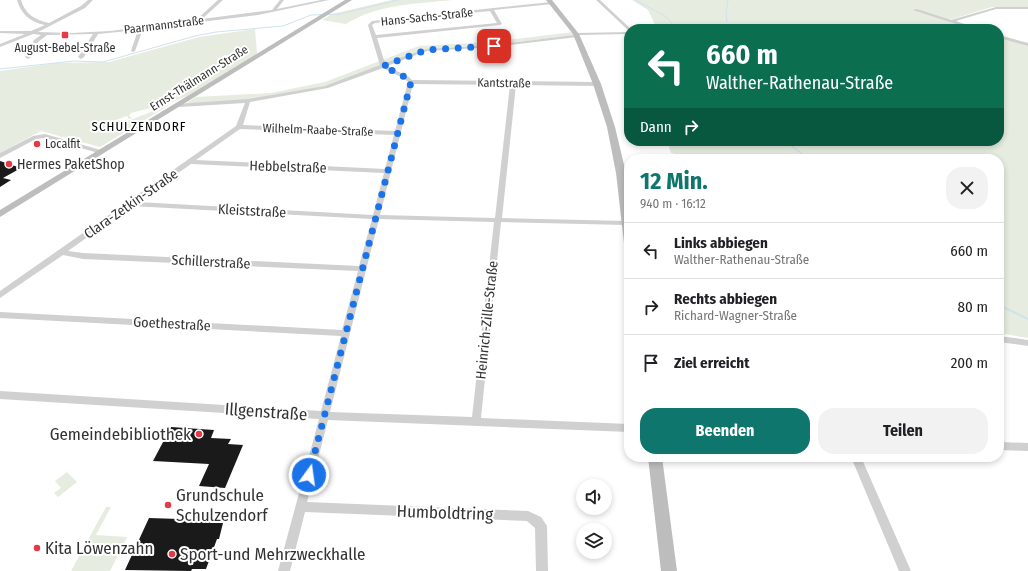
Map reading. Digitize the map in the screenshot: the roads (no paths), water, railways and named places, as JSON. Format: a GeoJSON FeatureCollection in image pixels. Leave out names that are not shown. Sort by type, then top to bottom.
{"type":"FeatureCollection","features":[{"type":"Feature","properties":{"kind":"street"},"geometry":{"type":"LineString","coordinates":[[19,0],[22,9],[29,17],[48,24]]}},
{"type":"Feature","properties":{"kind":"street"},"geometry":{"type":"LineString","coordinates":[[0,46],[32,33],[91,0]]}},
{"type":"Feature","properties":{"kind":"street"},"geometry":{"type":"LineString","coordinates":[[198,21],[221,0]]}},
{"type":"Feature","properties":{"kind":"street"},"geometry":{"type":"LineString","coordinates":[[273,11],[282,0]]}},
{"type":"Feature","properties":{"kind":"street","name":"Paarmannstraße"},"geometry":{"type":"LineString","coordinates":[[0,32],[96,33],[273,11],[327,0]]}},
{"type":"Feature","properties":{"kind":"street","name":"Ernst-Thälmann-Straße"},"geometry":{"type":"LineString","coordinates":[[0,214],[349,0]]}},
{"type":"Feature","properties":{"kind":"street"},"geometry":{"type":"LineString","coordinates":[[598,0],[624,25]]}},
{"type":"Feature","properties":{"kind":"street"},"geometry":{"type":"LineString","coordinates":[[550,2],[577,35],[597,84],[624,170]]}},
{"type":"Feature","properties":{"kind":"street","name":"Hans-Sachs-Straße"},"geometry":{"type":"LineString","coordinates":[[383,66],[370,25],[374,22],[491,10],[550,2]]}},
{"type":"Feature","properties":{"kind":"street"},"geometry":{"type":"LineString","coordinates":[[951,21],[996,8],[1028,8]]}},
{"type":"Feature","properties":{"kind":"street"},"geometry":{"type":"LineString","coordinates":[[373,37],[500,24],[491,10]]}},
{"type":"Feature","properties":{"kind":"street"},"geometry":{"type":"LineString","coordinates":[[915,10],[960,24]]}},
{"type":"Feature","properties":{"kind":"street"},"geometry":{"type":"LineString","coordinates":[[133,51],[141,28]]}},
{"type":"Feature","properties":{"kind":"street"},"geometry":{"type":"LineString","coordinates":[[28,57],[36,41],[46,33]]}},
{"type":"Feature","properties":{"kind":"street"},"geometry":{"type":"LineString","coordinates":[[81,57],[96,33]]}},
{"type":"Feature","properties":{"kind":"street"},"geometry":{"type":"LineString","coordinates":[[179,105],[248,101],[333,86],[426,50],[494,46],[577,35],[624,33]]}},
{"type":"Feature","properties":{"kind":"street"},"geometry":{"type":"LineString","coordinates":[[1004,38],[1028,45]]}},
{"type":"Feature","properties":{"kind":"street"},"geometry":{"type":"LineString","coordinates":[[284,571],[344,333],[411,82],[407,78],[383,66]]}},
{"type":"Feature","properties":{"kind":"street","name":"Kantstraße"},"geometry":{"type":"LineString","coordinates":[[411,82],[597,84]]}},
{"type":"Feature","properties":{"kind":"street","name":"Heinrich-Zille-Straße"},"geometry":{"type":"LineString","coordinates":[[476,422],[513,83]]}},
{"type":"Feature","properties":{"kind":"street"},"geometry":{"type":"LineString","coordinates":[[239,128],[248,101]]}},
{"type":"Feature","properties":{"kind":"street","name":"Wilhelm-Raabe-Straße"},"geometry":{"type":"LineString","coordinates":[[239,128],[397,133]]}},
{"type":"Feature","properties":{"kind":"street","name":"Clara-Zetkin-Straße"},"geometry":{"type":"LineString","coordinates":[[0,295],[239,128]]}},
{"type":"Feature","properties":{"kind":"street"},"geometry":{"type":"LineString","coordinates":[[0,156],[35,138],[45,136],[102,152]]}},
{"type":"Feature","properties":{"kind":"street","name":"Hebbelstraße"},"geometry":{"type":"LineString","coordinates":[[190,162],[387,171]]}},
{"type":"Feature","properties":{"kind":"street","name":"Kleiststraße"},"geometry":{"type":"LineString","coordinates":[[130,204],[375,217]]}},
{"type":"Feature","properties":{"kind":"street"},"geometry":{"type":"LineString","coordinates":[[375,217],[624,223]]}},
{"type":"Feature","properties":{"kind":"street","name":"Schillerstraße"},"geometry":{"type":"LineString","coordinates":[[61,252],[83,256],[361,269]]}},
{"type":"Feature","properties":{"kind":"street","name":"Goethestraße"},"geometry":{"type":"LineString","coordinates":[[0,314],[344,333]]}},
{"type":"Feature","properties":{"kind":"street"},"geometry":{"type":"LineString","coordinates":[[1004,340],[1028,343]]}},
{"type":"Feature","properties":{"kind":"street","name":"Illgenstraße"},"geometry":{"type":"LineString","coordinates":[[0,395],[324,416],[624,428]]}},
{"type":"Feature","properties":{"kind":"street"},"geometry":{"type":"LineString","coordinates":[[1004,446],[1028,447]]}},
{"type":"Feature","properties":{"kind":"street"},"geometry":{"type":"LineString","coordinates":[[656,462],[669,571]]}},
{"type":"Feature","properties":{"kind":"street"},"geometry":{"type":"LineString","coordinates":[[858,462],[905,571]]}},
{"type":"Feature","properties":{"kind":"street","name":"Humboldtring"},"geometry":{"type":"LineString","coordinates":[[301,507],[528,516],[537,521],[541,526],[542,571]]}},
{"type":"Feature","properties":{"kind":"waterway"},"geometry":{"type":"LineString","coordinates":[[0,69],[74,61],[103,62],[195,36],[216,32],[283,26],[311,15],[340,14],[398,0]]}},
{"type":"Feature","properties":{"kind":"waterway"},"geometry":{"type":"LineString","coordinates":[[635,0],[665,16],[672,24]]}},
{"type":"Feature","properties":{"kind":"waterway"},"geometry":{"type":"LineString","coordinates":[[727,22],[726,13],[728,0]]}},
{"type":"Feature","properties":{"kind":"waterway"},"geometry":{"type":"LineString","coordinates":[[792,146],[802,154]]}},
{"type":"Feature","properties":{"kind":"waterway"},"geometry":{"type":"LineString","coordinates":[[1004,307],[1028,319]]}},
{"type":"Feature","properties":{"kind":"place","name":"August-Bebel-Straße"},"geometry":{"type":"Point","coordinates":[65,35]}},
{"type":"Feature","properties":{"kind":"place","name":"Localfit"},"geometry":{"type":"Point","coordinates":[37,144]}},
{"type":"Feature","properties":{"kind":"place","name":"Hermes PaketShop"},"geometry":{"type":"Point","coordinates":[9,164]}},
{"type":"Feature","properties":{"kind":"place","name":"Gemeindebibliothek"},"geometry":{"type":"Point","coordinates":[199,434]}},
{"type":"Feature","properties":{"kind":"place","name":"Grundschule Schulzendorf"},"geometry":{"type":"Point","coordinates":[168,505]}},
{"type":"Feature","properties":{"kind":"place","name":"Kita Löwenzahn"},"geometry":{"type":"Point","coordinates":[37,548]}},
{"type":"Feature","properties":{"kind":"place","name":"Sport-und Mehrzweckhalle"},"geometry":{"type":"Point","coordinates":[172,554]}},
{"type":"Feature","properties":{"kind":"district","name":"SCHULZENDORF"},"geometry":{"type":"Point","coordinates":[139,126]}}]}
